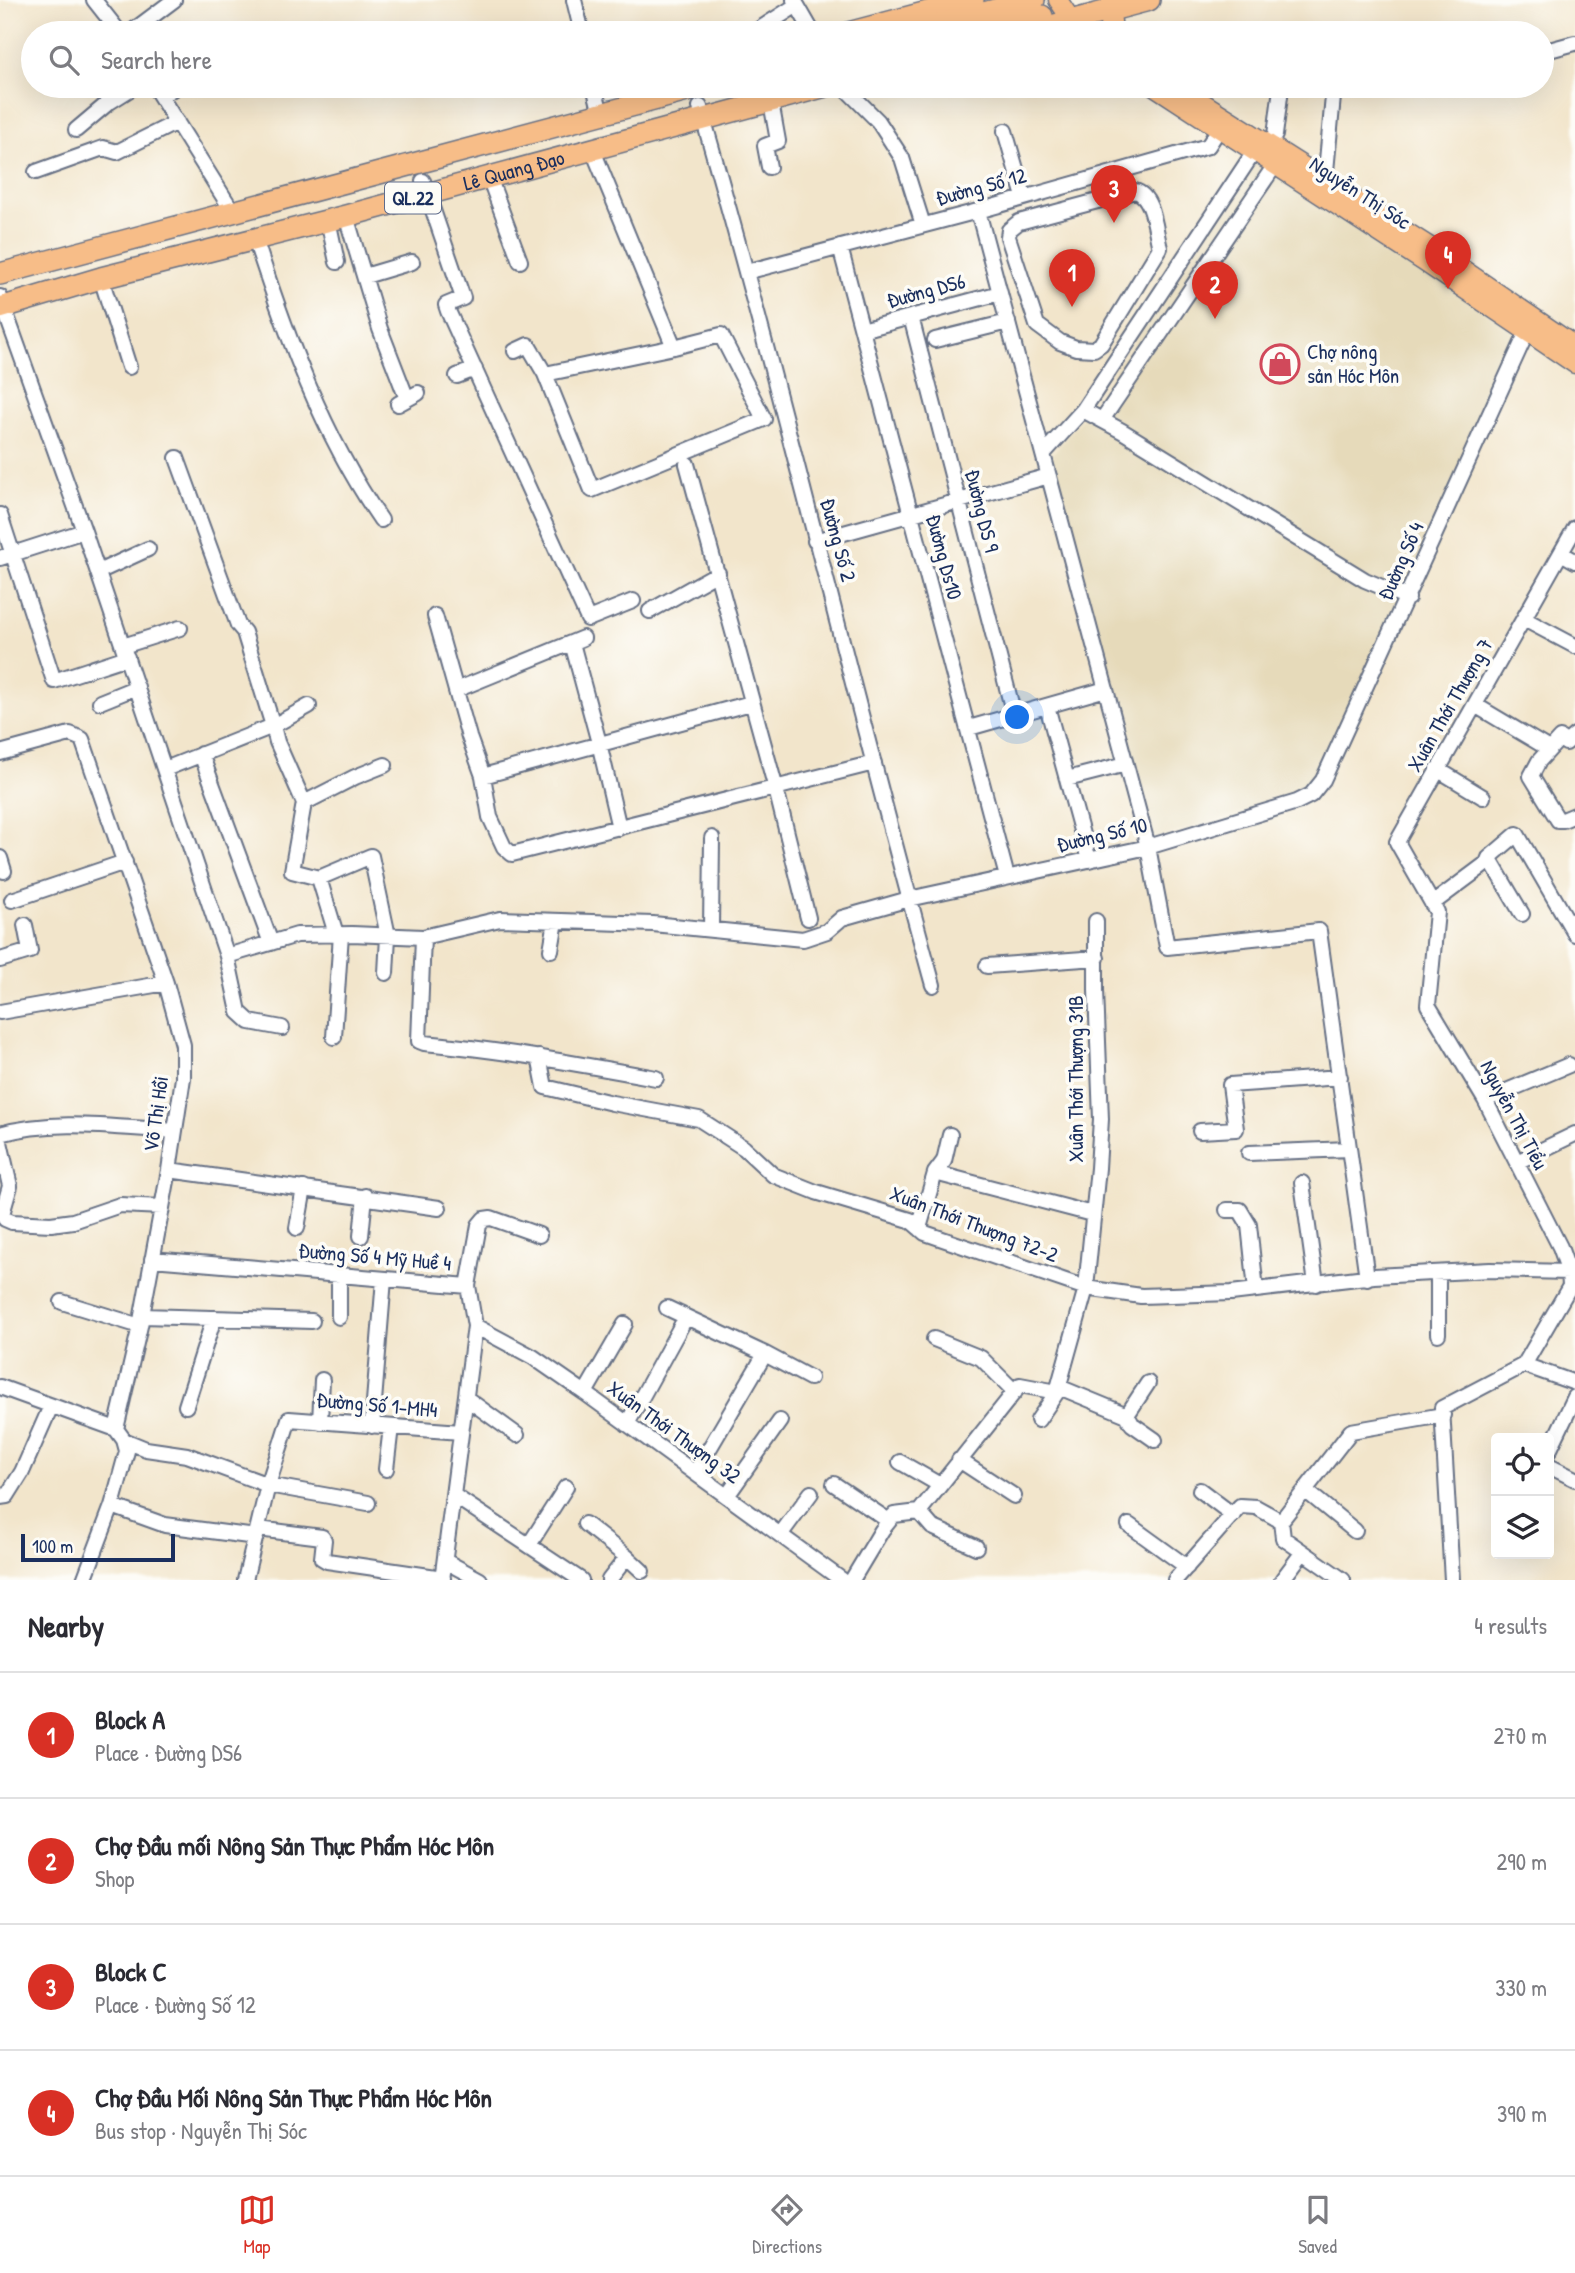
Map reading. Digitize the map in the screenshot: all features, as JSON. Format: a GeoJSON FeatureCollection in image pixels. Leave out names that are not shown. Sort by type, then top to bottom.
{"type":"FeatureCollection","features":[{"type":"Feature","properties":{"kind":"highway"},"geometry":{"type":"LineString","coordinates":[[895,21],[974,0]]}},
{"type":"Feature","properties":{"kind":"highway"},"geometry":{"type":"LineString","coordinates":[[930,12],[1034,0]]}},
{"type":"Feature","properties":{"kind":"highway"},"geometry":{"type":"LineString","coordinates":[[1043,21],[1071,16],[1107,4],[1149,0]]}},
{"type":"Feature","properties":{"kind":"highway","name":"Lê Quang Đạo"},"geometry":{"type":"LineString","coordinates":[[1,302],[760,98]]}},
{"type":"Feature","properties":{"kind":"highway","name":"Lê Quang Đạo"},"geometry":{"type":"LineString","coordinates":[[0,274],[598,100]]}},
{"type":"Feature","properties":{"kind":"highway","name":"Lê Quang Đạo"},"geometry":{"type":"LineString","coordinates":[[1,302],[337,218],[424,188],[489,177],[702,113]]}},
{"type":"Feature","properties":{"kind":"highway","name":"Lê Quang Đạo"},"geometry":{"type":"LineString","coordinates":[[0,261],[230,206]]}},
{"type":"Feature","properties":{"kind":"main road","name":"Nguyễn Thị Sóc"},"geometry":{"type":"LineString","coordinates":[[1172,98],[1219,129],[1325,182],[1432,248],[1575,346]]}},
{"type":"Feature","properties":{"kind":"main road","name":"Nguyễn Thị Sóc"},"geometry":{"type":"LineString","coordinates":[[1193,98],[1261,149],[1275,165],[1575,364]]}},
{"type":"Feature","properties":{"kind":"street"},"geometry":{"type":"LineString","coordinates":[[94,0],[111,21]]}},
{"type":"Feature","properties":{"kind":"street"},"geometry":{"type":"LineString","coordinates":[[146,21],[174,0]]}},
{"type":"Feature","properties":{"kind":"street"},"geometry":{"type":"LineString","coordinates":[[574,0],[579,21]]}},
{"type":"Feature","properties":{"kind":"street"},"geometry":{"type":"LineString","coordinates":[[771,21],[796,3],[806,21]]}},
{"type":"Feature","properties":{"kind":"street"},"geometry":{"type":"LineString","coordinates":[[1554,49],[1575,43]]}},
{"type":"Feature","properties":{"kind":"street"},"geometry":{"type":"LineString","coordinates":[[76,130],[116,98]]}},
{"type":"Feature","properties":{"kind":"street"},"geometry":{"type":"LineString","coordinates":[[162,98],[230,206]]}},
{"type":"Feature","properties":{"kind":"street"},"geometry":{"type":"LineString","coordinates":[[769,167],[765,146],[778,141],[775,98]]}},
{"type":"Feature","properties":{"kind":"street"},"geometry":{"type":"LineString","coordinates":[[855,98],[878,121],[902,158],[923,225]]}},
{"type":"Feature","properties":{"kind":"street"},"geometry":{"type":"LineString","coordinates":[[1043,454],[1083,410],[1183,260],[1261,149],[1275,135],[1280,98]]}},
{"type":"Feature","properties":{"kind":"street"},"geometry":{"type":"LineString","coordinates":[[1325,182],[1333,98]]}},
{"type":"Feature","properties":{"kind":"street","name":"Đường Số 2"},"geometry":{"type":"LineString","coordinates":[[702,113],[933,985]]}},
{"type":"Feature","properties":{"kind":"street"},"geometry":{"type":"LineString","coordinates":[[36,172],[103,148],[117,152],[177,122]]}},
{"type":"Feature","properties":{"kind":"street","name":"Đường Số 12"},"geometry":{"type":"LineString","coordinates":[[746,272],[978,211],[1208,146],[1219,129]]}},
{"type":"Feature","properties":{"kind":"street"},"geometry":{"type":"LineString","coordinates":[[1005,131],[1024,197]]}},
{"type":"Feature","properties":{"kind":"street"},"geometry":{"type":"LineString","coordinates":[[592,148],[674,347]]}},
{"type":"Feature","properties":{"kind":"street"},"geometry":{"type":"LineString","coordinates":[[1102,420],[1275,165]]}},
{"type":"Feature","properties":{"kind":"street"},"geometry":{"type":"LineString","coordinates":[[489,177],[520,261]]}},
{"type":"Feature","properties":{"kind":"street"},"geometry":{"type":"LineString","coordinates":[[1075,183],[1080,205]]}},
{"type":"Feature","properties":{"kind":"street"},"geometry":{"type":"LineString","coordinates":[[424,188],[463,298],[446,305],[588,619],[633,601]]}},
{"type":"Feature","properties":{"kind":"street"},"geometry":{"type":"LineString","coordinates":[[1140,192],[1148,200],[1160,248],[1107,336],[1094,349],[1082,350],[1060,342],[1037,325],[1008,237],[1009,229],[1015,224],[1080,205],[1140,192]]}},
{"type":"Feature","properties":{"kind":"street"},"geometry":{"type":"LineString","coordinates":[[978,211],[1148,847],[1167,947],[1319,930],[1367,1278]]}},
{"type":"Feature","properties":{"kind":"street"},"geometry":{"type":"LineString","coordinates":[[337,218],[337,262]]}},
{"type":"Feature","properties":{"kind":"street"},"geometry":{"type":"LineString","coordinates":[[337,218],[365,276],[380,329],[408,398]]}},
{"type":"Feature","properties":{"kind":"street"},"geometry":{"type":"LineString","coordinates":[[255,239],[279,313],[314,399],[348,467],[381,520]]}},
{"type":"Feature","properties":{"kind":"street","name":"Đường Ds10"},"geometry":{"type":"LineString","coordinates":[[840,247],[1007,877]]}},
{"type":"Feature","properties":{"kind":"street"},"geometry":{"type":"LineString","coordinates":[[1160,248],[1183,260]]}},
{"type":"Feature","properties":{"kind":"street"},"geometry":{"type":"LineString","coordinates":[[365,276],[412,262]]}},
{"type":"Feature","properties":{"kind":"street"},"geometry":{"type":"LineString","coordinates":[[102,278],[130,367]]}},
{"type":"Feature","properties":{"kind":"street","name":"Đường DS6"},"geometry":{"type":"LineString","coordinates":[[862,330],[1000,293]]}},
{"type":"Feature","properties":{"kind":"street"},"geometry":{"type":"LineString","coordinates":[[1158,297],[1178,308]]}},
{"type":"Feature","properties":{"kind":"street"},"geometry":{"type":"LineString","coordinates":[[1,302],[84,531],[228,956],[239,1012],[250,1021],[282,1028]]}},
{"type":"Feature","properties":{"kind":"street","name":"Đường DS 9"},"geometry":{"type":"LineString","coordinates":[[911,317],[1014,715]]}},
{"type":"Feature","properties":{"kind":"street"},"geometry":{"type":"LineString","coordinates":[[935,340],[1008,322]]}},
{"type":"Feature","properties":{"kind":"street","name":"Đường Số 4"},"geometry":{"type":"LineString","coordinates":[[1302,800],[1311,795],[1323,780],[1527,332]]}},
{"type":"Feature","properties":{"kind":"street"},"geometry":{"type":"LineString","coordinates":[[515,351],[528,345],[545,374],[592,490],[764,419],[721,335],[545,374]]}},
{"type":"Feature","properties":{"kind":"street"},"geometry":{"type":"LineString","coordinates":[[1107,336],[1125,347]]}},
{"type":"Feature","properties":{"kind":"street"},"geometry":{"type":"LineString","coordinates":[[457,376],[475,369]]}},
{"type":"Feature","properties":{"kind":"street"},"geometry":{"type":"LineString","coordinates":[[1083,410],[1365,580],[1408,598]]}},
{"type":"Feature","properties":{"kind":"street"},"geometry":{"type":"LineString","coordinates":[[177,458],[238,625],[244,632],[277,742],[304,803],[292,871],[319,878],[371,856],[388,936],[386,973]]}},
{"type":"Feature","properties":{"kind":"street"},"geometry":{"type":"LineString","coordinates":[[687,464],[776,789],[808,918]]}},
{"type":"Feature","properties":{"kind":"street"},"geometry":{"type":"LineString","coordinates":[[816,541],[1049,476]]}},
{"type":"Feature","properties":{"kind":"street"},"geometry":{"type":"LineString","coordinates":[[0,515],[6,557],[54,681],[180,628]]}},
{"type":"Feature","properties":{"kind":"street","name":"Xuân Thới Thượng 7"},"geometry":{"type":"LineString","coordinates":[[1432,904],[1397,842],[1575,528]]}},
{"type":"Feature","properties":{"kind":"street"},"geometry":{"type":"LineString","coordinates":[[6,557],[84,531]]}},
{"type":"Feature","properties":{"kind":"street"},"geometry":{"type":"LineString","coordinates":[[98,572],[148,549]]}},
{"type":"Feature","properties":{"kind":"street"},"geometry":{"type":"LineString","coordinates":[[1561,553],[1575,562]]}},
{"type":"Feature","properties":{"kind":"street"},"geometry":{"type":"LineString","coordinates":[[650,611],[718,573]]}},
{"type":"Feature","properties":{"kind":"street"},"geometry":{"type":"LineString","coordinates":[[435,616],[483,776],[493,823],[504,847],[512,854],[874,763]]}},
{"type":"Feature","properties":{"kind":"street"},"geometry":{"type":"LineString","coordinates":[[1524,619],[1575,646]]}},
{"type":"Feature","properties":{"kind":"street"},"geometry":{"type":"LineString","coordinates":[[456,690],[578,640],[619,828]]}},
{"type":"Feature","properties":{"kind":"street"},"geometry":{"type":"LineString","coordinates":[[100,702],[137,687]]}},
{"type":"Feature","properties":{"kind":"street"},"geometry":{"type":"LineString","coordinates":[[969,728],[1106,689]]}},
{"type":"Feature","properties":{"kind":"street"},"geometry":{"type":"LineString","coordinates":[[483,776],[751,703]]}},
{"type":"Feature","properties":{"kind":"street"},"geometry":{"type":"LineString","coordinates":[[1475,705],[1549,749]]}},
{"type":"Feature","properties":{"kind":"street"},"geometry":{"type":"LineString","coordinates":[[165,769],[273,726],[309,706]]}},
{"type":"Feature","properties":{"kind":"street"},"geometry":{"type":"LineString","coordinates":[[1047,706],[1089,860]]}},
{"type":"Feature","properties":{"kind":"street","name":"Võ Thị Hồi"},"geometry":{"type":"LineString","coordinates":[[0,753],[70,734],[82,740],[166,983],[183,1045],[183,1078],[169,1170],[120,1435],[127,1451],[112,1506],[84,1580]]}},
{"type":"Feature","properties":{"kind":"street"},"geometry":{"type":"LineString","coordinates":[[1575,735],[1566,743],[1560,738],[1549,749],[1531,777],[1558,820],[1575,815]]}},
{"type":"Feature","properties":{"kind":"street"},"geometry":{"type":"LineString","coordinates":[[201,754],[271,943]]}},
{"type":"Feature","properties":{"kind":"street"},"geometry":{"type":"LineString","coordinates":[[1067,779],[1126,764]]}},
{"type":"Feature","properties":{"kind":"street"},"geometry":{"type":"LineString","coordinates":[[304,803],[385,765]]}},
{"type":"Feature","properties":{"kind":"street"},"geometry":{"type":"LineString","coordinates":[[1437,769],[1483,797]]}},
{"type":"Feature","properties":{"kind":"street","name":"Đường Số 10"},"geometry":{"type":"LineString","coordinates":[[228,956],[297,935],[423,937],[500,919],[653,924],[803,939],[827,931],[842,918],[909,899],[1148,847],[1302,800]]}},
{"type":"Feature","properties":{"kind":"street"},"geometry":{"type":"LineString","coordinates":[[1432,904],[1487,863],[1489,858],[1517,834],[1570,914],[1575,934]]}},
{"type":"Feature","properties":{"kind":"street"},"geometry":{"type":"LineString","coordinates":[[711,930],[712,838]]}},
{"type":"Feature","properties":{"kind":"street"},"geometry":{"type":"LineString","coordinates":[[1489,858],[1522,914]]}},
{"type":"Feature","properties":{"kind":"street"},"geometry":{"type":"LineString","coordinates":[[12,900],[125,862]]}},
{"type":"Feature","properties":{"kind":"street"},"geometry":{"type":"LineString","coordinates":[[319,878],[338,934],[334,1037]]}},
{"type":"Feature","properties":{"kind":"street","name":"Nguyễn Thị Tiểu"},"geometry":{"type":"LineString","coordinates":[[1432,904],[1437,912],[1428,1005],[1485,1100],[1560,1247],[1572,1283]]}},
{"type":"Feature","properties":{"kind":"street","name":"Xuân Thới Thượng 31B"},"geometry":{"type":"LineString","coordinates":[[1038,1420],[1058,1390],[1086,1288],[1101,1119],[1096,920]]}},
{"type":"Feature","properties":{"kind":"street"},"geometry":{"type":"LineString","coordinates":[[551,950],[556,921]]}},
{"type":"Feature","properties":{"kind":"street"},"geometry":{"type":"LineString","coordinates":[[0,960],[30,951],[25,925]]}},
{"type":"Feature","properties":{"kind":"street"},"geometry":{"type":"LineString","coordinates":[[423,937],[419,1041],[481,1048],[656,1078]]}},
{"type":"Feature","properties":{"kind":"street"},"geometry":{"type":"LineString","coordinates":[[986,966],[1097,958]]}},
{"type":"Feature","properties":{"kind":"street"},"geometry":{"type":"LineString","coordinates":[[0,1012],[166,983]]}},
{"type":"Feature","properties":{"kind":"street","name":"Xuân Thới Thượng 72-2"},"geometry":{"type":"LineString","coordinates":[[539,1058],[545,1087],[699,1119],[744,1148],[773,1175],[816,1192],[910,1220],[925,1233],[1086,1288],[1141,1296],[1256,1290],[1367,1278],[1490,1270],[1572,1283]]}},
{"type":"Feature","properties":{"kind":"street"},"geometry":{"type":"LineString","coordinates":[[1485,1100],[1569,1065]]}},
{"type":"Feature","properties":{"kind":"street"},"geometry":{"type":"LineString","coordinates":[[1200,1130],[1236,1129],[1230,1085],[1339,1077]]}},
{"type":"Feature","properties":{"kind":"street"},"geometry":{"type":"LineString","coordinates":[[0,1133],[19,1128],[57,1126],[175,1131]]}},
{"type":"Feature","properties":{"kind":"street"},"geometry":{"type":"LineString","coordinates":[[1517,1162],[1575,1134]]}},
{"type":"Feature","properties":{"kind":"street"},"geometry":{"type":"LineString","coordinates":[[919,1228],[935,1173],[944,1161],[950,1135]]}},
{"type":"Feature","properties":{"kind":"street"},"geometry":{"type":"LineString","coordinates":[[0,1142],[10,1186],[2,1203],[2,1214],[12,1222],[51,1224],[73,1221],[120,1205],[162,1207]]}},
{"type":"Feature","properties":{"kind":"street"},"geometry":{"type":"LineString","coordinates":[[1249,1153],[1349,1149]]}},
{"type":"Feature","properties":{"kind":"street"},"geometry":{"type":"LineString","coordinates":[[169,1170],[439,1208]]}},
{"type":"Feature","properties":{"kind":"street"},"geometry":{"type":"LineString","coordinates":[[935,1173],[1092,1214]]}},
{"type":"Feature","properties":{"kind":"street"},"geometry":{"type":"LineString","coordinates":[[1302,1182],[1315,1284]]}},
{"type":"Feature","properties":{"kind":"street"},"geometry":{"type":"LineString","coordinates":[[297,1228],[304,1188]]}},
{"type":"Feature","properties":{"kind":"street"},"geometry":{"type":"LineString","coordinates":[[361,1236],[365,1196]]}},
{"type":"Feature","properties":{"kind":"street"},"geometry":{"type":"LineString","coordinates":[[1227,1210],[1240,1210],[1249,1225],[1256,1290]]}},
{"type":"Feature","properties":{"kind":"street"},"geometry":{"type":"LineString","coordinates":[[468,1286],[482,1220],[491,1218],[539,1235]]}},
{"type":"Feature","properties":{"kind":"street","name":"Đường Số 4 Mỹ Huề 4"},"geometry":{"type":"LineString","coordinates":[[152,1259],[468,1286],[475,1326],[442,1579]]}},
{"type":"Feature","properties":{"kind":"street"},"geometry":{"type":"LineString","coordinates":[[1438,1273],[1438,1334]]}},
{"type":"Feature","properties":{"kind":"street"},"geometry":{"type":"LineString","coordinates":[[339,1275],[339,1317]]}},
{"type":"Feature","properties":{"kind":"street"},"geometry":{"type":"LineString","coordinates":[[372,1426],[384,1279]]}},
{"type":"Feature","properties":{"kind":"street"},"geometry":{"type":"LineString","coordinates":[[1452,1580],[1442,1408],[1524,1365],[1572,1283]]}},
{"type":"Feature","properties":{"kind":"street"},"geometry":{"type":"LineString","coordinates":[[62,1302],[141,1321],[214,1318],[312,1321]]}},
{"type":"Feature","properties":{"kind":"street"},"geometry":{"type":"LineString","coordinates":[[667,1308],[810,1378]]}},
{"type":"Feature","properties":{"kind":"street"},"geometry":{"type":"LineString","coordinates":[[627,1424],[686,1317]]}},
{"type":"Feature","properties":{"kind":"street"},"geometry":{"type":"LineString","coordinates":[[186,1406],[214,1318]]}},
{"type":"Feature","properties":{"kind":"street"},"geometry":{"type":"LineString","coordinates":[[584,1393],[625,1324]]}},
{"type":"Feature","properties":{"kind":"street","name":"Xuân Thới Thượng 32"},"geometry":{"type":"LineString","coordinates":[[475,1326],[533,1357],[842,1580]]}},
{"type":"Feature","properties":{"kind":"street"},"geometry":{"type":"LineString","coordinates":[[934,1339],[981,1358],[1014,1392]]}},
{"type":"Feature","properties":{"kind":"street"},"geometry":{"type":"LineString","coordinates":[[695,1473],[765,1354]]}},
{"type":"Feature","properties":{"kind":"street"},"geometry":{"type":"LineString","coordinates":[[1524,1365],[1575,1383]]}},
{"type":"Feature","properties":{"kind":"street"},"geometry":{"type":"LineString","coordinates":[[320,1422],[322,1380]]}},
{"type":"Feature","properties":{"kind":"street"},"geometry":{"type":"LineString","coordinates":[[1127,1415],[1148,1384]]}},
{"type":"Feature","properties":{"kind":"street"},"geometry":{"type":"LineString","coordinates":[[852,1580],[894,1515],[919,1512],[1020,1385],[1058,1390],[1127,1415],[1132,1424],[1155,1440]]}},
{"type":"Feature","properties":{"kind":"street"},"geometry":{"type":"LineString","coordinates":[[0,1387],[120,1435],[146,1449],[187,1455],[268,1485],[368,1503]]}},
{"type":"Feature","properties":{"kind":"street"},"geometry":{"type":"LineString","coordinates":[[1554,1441],[1575,1397]]}},
{"type":"Feature","properties":{"kind":"street"},"geometry":{"type":"LineString","coordinates":[[466,1398],[517,1435]]}},
{"type":"Feature","properties":{"kind":"street"},"geometry":{"type":"LineString","coordinates":[[0,1497],[7,1496],[17,1481],[51,1406]]}},
{"type":"Feature","properties":{"kind":"street"},"geometry":{"type":"LineString","coordinates":[[1343,1580],[1283,1538],[1281,1521],[1351,1431],[1443,1415]]}},
{"type":"Feature","properties":{"kind":"street","name":"Đường Số 1-MH4"},"geometry":{"type":"LineString","coordinates":[[245,1580],[268,1485],[289,1419],[461,1432]]}},
{"type":"Feature","properties":{"kind":"street"},"geometry":{"type":"LineString","coordinates":[[727,1496],[780,1421]]}},
{"type":"Feature","properties":{"kind":"street"},"geometry":{"type":"LineString","coordinates":[[386,1469],[391,1427]]}},
{"type":"Feature","properties":{"kind":"street"},"geometry":{"type":"LineString","coordinates":[[959,1460],[1014,1496]]}},
{"type":"Feature","properties":{"kind":"street"},"geometry":{"type":"LineString","coordinates":[[900,1462],[940,1485]]}},
{"type":"Feature","properties":{"kind":"street"},"geometry":{"type":"LineString","coordinates":[[1554,1468],[1575,1479]]}},
{"type":"Feature","properties":{"kind":"street"},"geometry":{"type":"LineString","coordinates":[[834,1484],[889,1521]]}},
{"type":"Feature","properties":{"kind":"street"},"geometry":{"type":"LineString","coordinates":[[530,1545],[566,1487]]}},
{"type":"Feature","properties":{"kind":"street"},"geometry":{"type":"LineString","coordinates":[[1200,1490],[1233,1514]]}},
{"type":"Feature","properties":{"kind":"street"},"geometry":{"type":"LineString","coordinates":[[1305,1490],[1355,1531]]}},
{"type":"Feature","properties":{"kind":"street"},"geometry":{"type":"LineString","coordinates":[[780,1535],[811,1493]]}},
{"type":"Feature","properties":{"kind":"street"},"geometry":{"type":"LineString","coordinates":[[453,1495],[581,1580]]}},
{"type":"Feature","properties":{"kind":"street"},"geometry":{"type":"LineString","coordinates":[[112,1506],[165,1525],[323,1537],[322,1558],[327,1561],[442,1579]]}},
{"type":"Feature","properties":{"kind":"street"},"geometry":{"type":"LineString","coordinates":[[1175,1580],[1240,1506],[1255,1507],[1281,1521]]}},
{"type":"Feature","properties":{"kind":"street"},"geometry":{"type":"LineString","coordinates":[[919,1512],[932,1527],[976,1547]]}},
{"type":"Feature","properties":{"kind":"street"},"geometry":{"type":"LineString","coordinates":[[585,1524],[642,1571]]}},
{"type":"Feature","properties":{"kind":"street"},"geometry":{"type":"LineString","coordinates":[[1129,1525],[1187,1567]]}},
{"type":"Feature","properties":{"kind":"street"},"geometry":{"type":"LineString","coordinates":[[1282,1580],[1303,1552]]}},
{"type":"Feature","properties":{"kind":"street"},"geometry":{"type":"LineString","coordinates":[[609,1580],[627,1557]]}},
{"type":"Feature","properties":{"kind":"street"},"geometry":{"type":"LineString","coordinates":[[445,1561],[480,1580]]}},
{"type":"Feature","properties":{"kind":"shaded area"},"geometry":{"type":"Polygon","coordinates":[[[1255,158],[1515,331],[1518,340],[1319,779],[1302,795],[1151,840],[1051,456],[1091,407],[1255,158]]]}},
{"type":"Feature","properties":{"kind":"place","name":"Block C"},"geometry":{"type":"Point","coordinates":[1114,223]}},
{"type":"Feature","properties":{"kind":"place","name":"Chợ Đầu Mối Nông Sản Thực Phẩm Hóc Môn"},"geometry":{"type":"Point","coordinates":[1448,289]}},
{"type":"Feature","properties":{"kind":"place","name":"Block A"},"geometry":{"type":"Point","coordinates":[1072,307]}},
{"type":"Feature","properties":{"kind":"place","name":"Chợ Đầu mối Nông Sản Thực Phẩm Hóc Môn"},"geometry":{"type":"Point","coordinates":[1215,319]}},
{"type":"Feature","properties":{"kind":"place","name":"Chợ nông sản Hóc Môn"},"geometry":{"type":"Point","coordinates":[1280,364]}}]}
